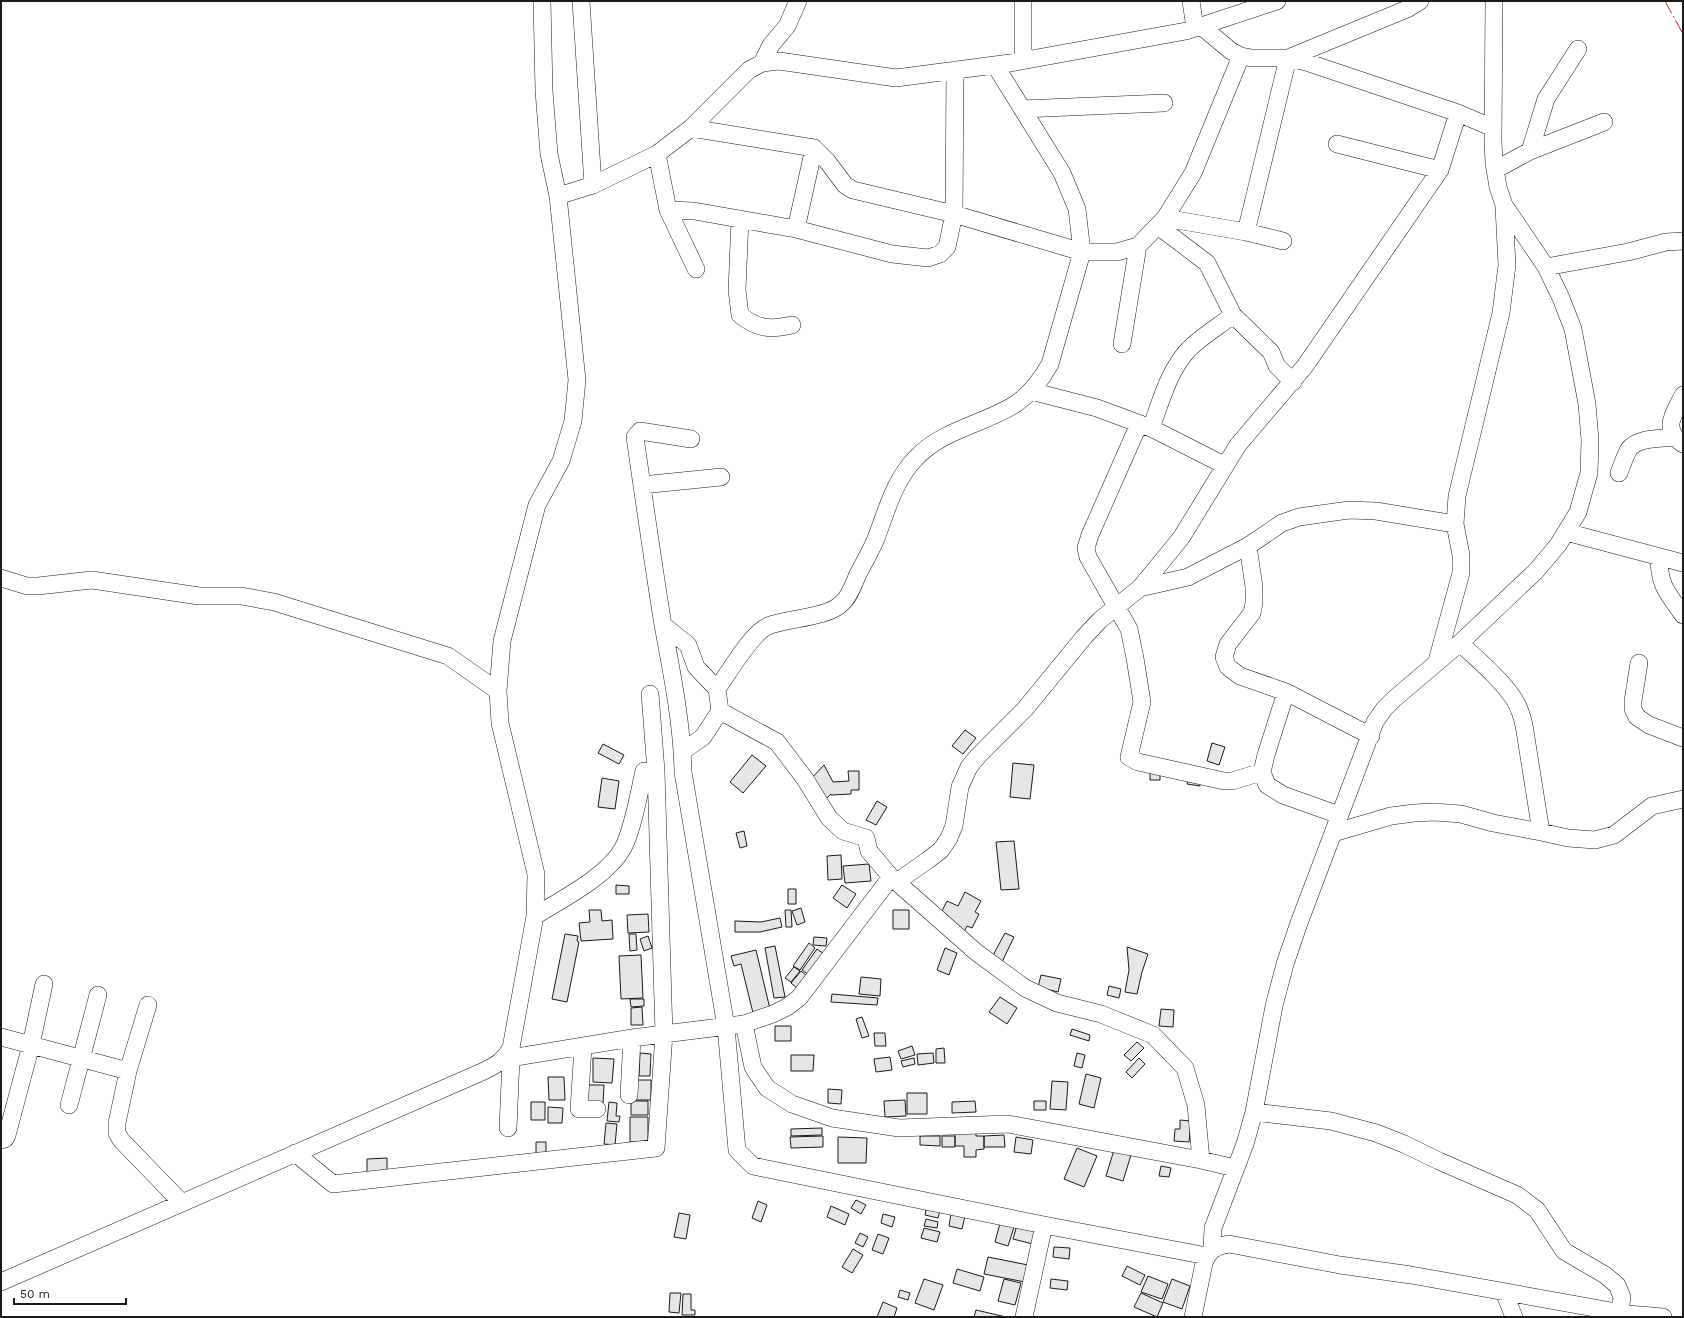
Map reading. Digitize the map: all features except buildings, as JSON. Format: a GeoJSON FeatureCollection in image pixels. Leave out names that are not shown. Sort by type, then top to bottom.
{"type":"FeatureCollection","features":[{"type":"Feature","properties":{"kind":"street"},"geometry":{"type":"LineString","coordinates":[[508,1128],[508,1059],[514,1038],[535,916],[536,874],[500,723],[498,691],[502,641],[537,505],[561,461],[573,421],[577,380],[558,196],[550,154],[544,91],[542,1]]}},
{"type":"Feature","properties":{"kind":"street"},"geometry":{"type":"LineString","coordinates":[[581,1],[594,185]]}},
{"type":"Feature","properties":{"kind":"street"},"geometry":{"type":"LineString","coordinates":[[762,63],[771,45],[787,26],[798,1]]}},
{"type":"Feature","properties":{"kind":"street"},"geometry":{"type":"LineString","coordinates":[[1023,1],[1023,60]]}},
{"type":"Feature","properties":{"kind":"street"},"geometry":{"type":"LineString","coordinates":[[1191,1],[1198,27],[1231,51],[1241,56],[1252,58],[1288,58],[1458,113],[1493,128]]}},
{"type":"Feature","properties":{"kind":"street"},"geometry":{"type":"LineString","coordinates":[[558,196],[594,185],[657,154],[691,128],[748,70],[762,63],[779,61],[890,78],[995,65],[1186,31],[1277,1]]}},
{"type":"Feature","properties":{"kind":"street"},"geometry":{"type":"LineString","coordinates":[[1288,58],[1408,9],[1420,1]]}},
{"type":"Feature","properties":{"kind":"street"},"geometry":{"type":"LineString","coordinates":[[1437,661],[1461,573],[1461,555],[1455,524],[1457,496],[1504,299],[1507,265],[1504,205],[1495,170],[1493,128],[1494,1]]}},
{"type":"Feature","properties":{"kind":"street"},"geometry":{"type":"LineString","coordinates":[[1530,151],[1546,99],[1578,49]]}},
{"type":"Feature","properties":{"kind":"street"},"geometry":{"type":"LineString","coordinates":[[691,128],[814,148],[827,161],[845,185],[852,190],[954,214],[1082,252],[1117,252],[1138,246],[1162,222],[1193,174],[1241,56]]}},
{"type":"Feature","properties":{"kind":"street"},"geometry":{"type":"LineString","coordinates":[[1246,232],[1288,58]]}},
{"type":"Feature","properties":{"kind":"street"},"geometry":{"type":"LineString","coordinates":[[717,689],[755,635],[767,626],[822,614],[832,610],[842,603],[848,595],[874,542],[891,497],[904,474],[916,458],[936,441],[997,414],[1017,403],[1041,380],[1050,364],[1082,252],[1077,209],[1062,173],[995,65]]}},
{"type":"Feature","properties":{"kind":"street"},"geometry":{"type":"LineString","coordinates":[[668,210],[694,211],[796,229],[892,254],[928,258],[940,254],[947,247],[954,214],[955,70]]}},
{"type":"Feature","properties":{"kind":"street"},"geometry":{"type":"LineString","coordinates":[[1022,109],[1164,103]]}},
{"type":"Feature","properties":{"kind":"street"},"geometry":{"type":"LineString","coordinates":[[1,1282],[181,1202],[484,1071],[508,1059],[632,1038],[744,1024],[773,1014],[787,1007],[799,998],[894,879],[928,860],[941,850],[949,838],[954,826],[960,787],[964,776],[973,762],[1025,709],[1084,637],[1115,607],[1140,588],[1181,538],[1224,465],[1251,430],[1293,382],[1440,170],[1458,113]]}},
{"type":"Feature","properties":{"kind":"street"},"geometry":{"type":"LineString","coordinates":[[1495,170],[1530,151],[1604,122]]}},
{"type":"Feature","properties":{"kind":"street"},"geometry":{"type":"LineString","coordinates":[[1337,144],[1440,170]]}},
{"type":"Feature","properties":{"kind":"street"},"geometry":{"type":"LineString","coordinates":[[796,229],[814,148]]}},
{"type":"Feature","properties":{"kind":"street"},"geometry":{"type":"LineString","coordinates":[[657,154],[668,210],[696,269]]}},
{"type":"Feature","properties":{"kind":"street"},"geometry":{"type":"LineString","coordinates":[[1193,1317],[1204,1263],[1235,1168],[1245,1144],[1254,1112],[1274,1006],[1285,964],[1339,815],[1371,736],[1375,722],[1384,709],[1411,683],[1460,643],[1536,571],[1558,545],[1578,512],[1589,473],[1590,440],[1587,404],[1573,329],[1561,298],[1546,267],[1504,205]]}},
{"type":"Feature","properties":{"kind":"street"},"geometry":{"type":"LineString","coordinates":[[740,219],[737,290],[740,314],[752,324],[773,329],[792,325]]}},
{"type":"Feature","properties":{"kind":"street"},"geometry":{"type":"LineString","coordinates":[[1162,222],[1246,232],[1283,241]]}},
{"type":"Feature","properties":{"kind":"street"},"geometry":{"type":"LineString","coordinates":[[1162,222],[1207,264],[1233,315],[1271,352],[1277,366],[1293,382]]}},
{"type":"Feature","properties":{"kind":"street"},"geometry":{"type":"LineString","coordinates":[[1546,267],[1628,252],[1666,242],[1683,241]]}},
{"type":"Feature","properties":{"kind":"street"},"geometry":{"type":"LineString","coordinates":[[1122,344],[1138,246]]}},
{"type":"Feature","properties":{"kind":"street"},"geometry":{"type":"LineString","coordinates":[[1233,315],[1196,343],[1174,369],[1090,535],[1086,548],[1088,557],[1128,629],[1135,658],[1142,702],[1129,757],[1138,762],[1224,781],[1232,781],[1262,772]]}},
{"type":"Feature","properties":{"kind":"street"},"geometry":{"type":"LineString","coordinates":[[1031,391],[1097,408],[1145,426],[1224,465]]}},
{"type":"Feature","properties":{"kind":"street"},"geometry":{"type":"LineString","coordinates":[[1679,441],[1671,431],[1671,424],[1683,395]]}},
{"type":"Feature","properties":{"kind":"street"},"geometry":{"type":"LineString","coordinates":[[691,439],[640,431],[635,437],[663,625],[676,697],[683,751],[683,772],[726,1027],[737,1150],[753,1166],[1044,1225],[1220,1245],[1229,1244],[1340,1265],[1411,1275],[1625,1314],[1663,1317]]}},
{"type":"Feature","properties":{"kind":"street"},"geometry":{"type":"LineString","coordinates":[[1619,473],[1628,450],[1633,445],[1642,442],[1679,441]]}},
{"type":"Feature","properties":{"kind":"street"},"geometry":{"type":"LineString","coordinates":[[642,485],[721,477]]}},
{"type":"Feature","properties":{"kind":"street"},"geometry":{"type":"LineString","coordinates":[[1140,588],[1188,577],[1248,546],[1282,523],[1299,517],[1324,512],[1349,510],[1376,511],[1455,524]]}},
{"type":"Feature","properties":{"kind":"street"},"geometry":{"type":"LineString","coordinates":[[1566,532],[1683,563]]}},
{"type":"Feature","properties":{"kind":"street"},"geometry":{"type":"LineString","coordinates":[[1248,546],[1254,588],[1254,603],[1252,613],[1228,644],[1224,657],[1228,667],[1240,676],[1286,692],[1371,736]]}},
{"type":"Feature","properties":{"kind":"street"},"geometry":{"type":"LineString","coordinates":[[1659,557],[1659,572],[1662,582],[1683,615]]}},
{"type":"Feature","properties":{"kind":"street"},"geometry":{"type":"LineString","coordinates":[[1,578],[27,586],[92,580],[199,596],[241,596],[274,602],[448,656],[498,691]]}},
{"type":"Feature","properties":{"kind":"street"},"geometry":{"type":"LineString","coordinates":[[663,625],[688,645],[696,667],[717,689],[720,711],[703,737],[683,751]]}},
{"type":"Feature","properties":{"kind":"street"},"geometry":{"type":"LineString","coordinates":[[1460,643],[1506,688],[1515,700],[1520,711],[1541,832]]}},
{"type":"Feature","properties":{"kind":"street"},"geometry":{"type":"LineString","coordinates":[[1639,663],[1633,701],[1633,709],[1636,717],[1649,725],[1683,738]]}},
{"type":"Feature","properties":{"kind":"street"},"geometry":{"type":"LineString","coordinates":[[1286,692],[1262,772],[1267,785],[1283,796],[1339,815]]}},
{"type":"Feature","properties":{"kind":"street"},"geometry":{"type":"LineString","coordinates":[[296,1153],[333,1184],[656,1148],[664,1034],[650,771],[650,694]]}},
{"type":"Feature","properties":{"kind":"street"},"geometry":{"type":"LineString","coordinates":[[720,711],[777,742],[805,779],[829,818],[843,831],[866,838],[869,851],[894,879],[976,952],[1025,988],[1057,1004],[1102,1014],[1154,1035],[1185,1068],[1196,1105],[1201,1160]]}},
{"type":"Feature","properties":{"kind":"street"},"geometry":{"type":"LineString","coordinates":[[535,916],[600,874],[614,861],[623,848],[650,771]]}},
{"type":"Feature","properties":{"kind":"street"},"geometry":{"type":"LineString","coordinates":[[650,771],[683,772]]}},
{"type":"Feature","properties":{"kind":"street"},"geometry":{"type":"LineString","coordinates":[[1333,833],[1391,816],[1434,812],[1461,814],[1493,823],[1583,840],[1606,838],[1614,835],[1652,806],[1683,799]]}},
{"type":"Feature","properties":{"kind":"street"},"geometry":{"type":"LineString","coordinates":[[1,1140],[5,1139],[7,1135],[31,1045],[44,984]]}},
{"type":"Feature","properties":{"kind":"street"},"geometry":{"type":"LineString","coordinates":[[69,1105],[98,995]]}},
{"type":"Feature","properties":{"kind":"street"},"geometry":{"type":"LineString","coordinates":[[148,1005],[128,1071],[118,1123],[118,1133],[121,1140],[181,1202]]}},
{"type":"Feature","properties":{"kind":"street"},"geometry":{"type":"LineString","coordinates":[[744,1024],[753,1067],[767,1088],[792,1104],[832,1118],[900,1128],[1008,1124],[1201,1160],[1235,1168]]}},
{"type":"Feature","properties":{"kind":"street"},"geometry":{"type":"LineString","coordinates":[[1,1037],[128,1071]]}},
{"type":"Feature","properties":{"kind":"street"},"geometry":{"type":"LineString","coordinates":[[629,1095],[632,1038]]}},
{"type":"Feature","properties":{"kind":"street"},"geometry":{"type":"LineString","coordinates":[[583,1047],[579,1109],[597,1109]]}},
{"type":"Feature","properties":{"kind":"street"},"geometry":{"type":"LineString","coordinates":[[1254,1112],[1331,1121],[1376,1133],[1404,1144],[1517,1195],[1537,1210],[1564,1251],[1605,1275],[1617,1285],[1622,1297],[1625,1314]]}},
{"type":"Feature","properties":{"kind":"street"},"geometry":{"type":"LineString","coordinates":[[1024,1317],[1044,1225]]}},
{"type":"Feature","properties":{"kind":"street"},"geometry":{"type":"LineString","coordinates":[[1504,1292],[1514,1317]]}},
{"type":"Feature","properties":{"kind":"power"},"geometry":{"type":"LineString","coordinates":[[1665,1],[1683,34]]}}]}
